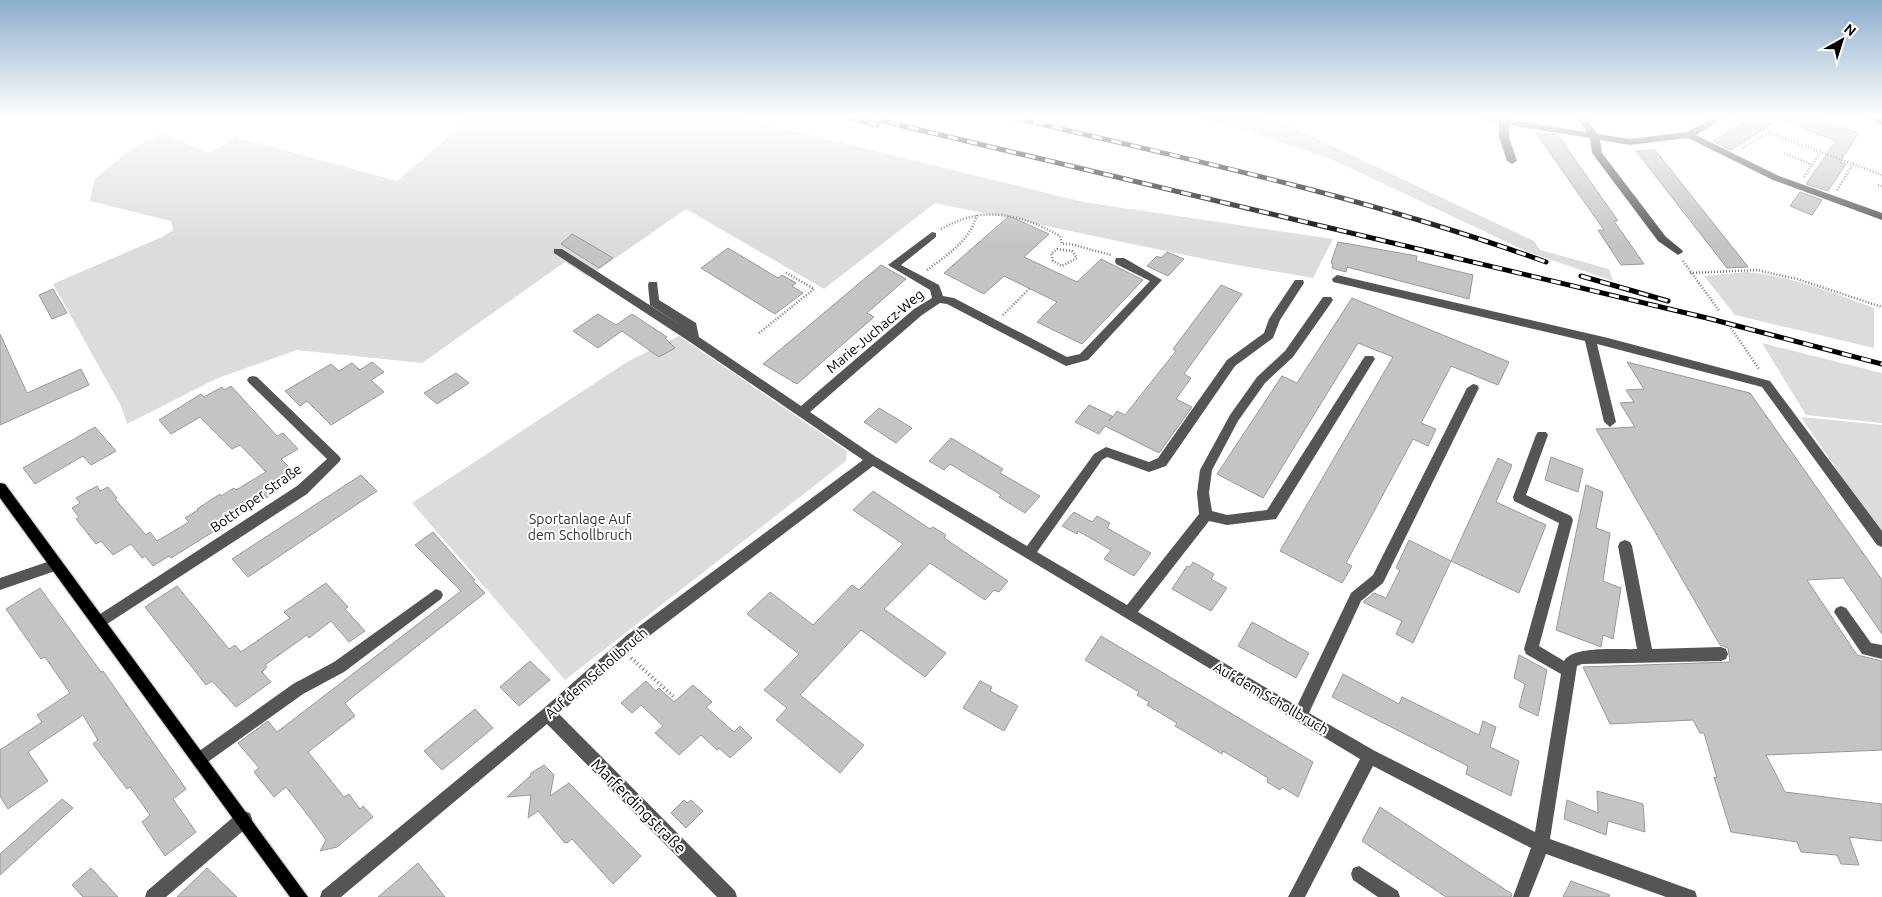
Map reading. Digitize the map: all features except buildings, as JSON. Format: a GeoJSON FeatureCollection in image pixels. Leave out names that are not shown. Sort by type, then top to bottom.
{"type":"FeatureCollection","features":[{"type":"Feature","properties":{"kind":"main road"},"geometry":{"type":"LineString","coordinates":[[0,488],[300,897]]}},
{"type":"Feature","properties":{"kind":"street"},"geometry":{"type":"LineString","coordinates":[[1602,160],[1662,238],[1678,252]]}},
{"type":"Feature","properties":{"kind":"street"},"geometry":{"type":"LineString","coordinates":[[1738,160],[1832,200],[1882,217]]}},
{"type":"Feature","properties":{"kind":"street"},"geometry":{"type":"LineString","coordinates":[[932,235],[893,265],[936,288],[938,299]]}},
{"type":"Feature","properties":{"kind":"street","name":"Auf dem Schollbruch"},"geometry":{"type":"LineString","coordinates":[[558,252],[694,339],[872,460],[1128,614],[1370,756],[1541,844],[1689,897]]}},
{"type":"Feature","properties":{"kind":"street","name":"Marie-Juchacz-Weg"},"geometry":{"type":"LineString","coordinates":[[801,413],[929,303],[938,299],[950,301],[1066,362],[1084,357],[1157,280],[1120,261]]}},
{"type":"Feature","properties":{"kind":"street"},"geometry":{"type":"LineString","coordinates":[[1337,279],[1590,338],[1766,384],[1882,541]]}},
{"type":"Feature","properties":{"kind":"street"},"geometry":{"type":"LineString","coordinates":[[1029,554],[1098,457],[1106,452],[1149,467],[1162,462],[1232,363],[1269,336],[1275,318],[1299,283]]}},
{"type":"Feature","properties":{"kind":"street"},"geometry":{"type":"LineString","coordinates":[[653,285],[654,302],[692,326],[694,339]]}},
{"type":"Feature","properties":{"kind":"street"},"geometry":{"type":"LineString","coordinates":[[1128,614],[1206,515],[1203,493],[1206,470],[1234,418],[1261,380],[1288,354],[1326,300]]}},
{"type":"Feature","properties":{"kind":"street"},"geometry":{"type":"LineString","coordinates":[[1590,338],[1610,422]]}},
{"type":"Feature","properties":{"kind":"street"},"geometry":{"type":"LineString","coordinates":[[1206,515],[1227,520],[1271,515],[1369,359]]}},
{"type":"Feature","properties":{"kind":"street","name":"Bottroper Straße"},"geometry":{"type":"LineString","coordinates":[[99,622],[302,490],[335,459],[253,380]]}},
{"type":"Feature","properties":{"kind":"street"},"geometry":{"type":"LineString","coordinates":[[1300,716],[1356,597],[1378,579],[1473,388]]}},
{"type":"Feature","properties":{"kind":"street"},"geometry":{"type":"LineString","coordinates":[[1542,435],[1519,497],[1566,520],[1531,648],[1569,671]]}},
{"type":"Feature","properties":{"kind":"street","name":"Auf dem Schollbruch"},"geometry":{"type":"LineString","coordinates":[[328,897],[622,650],[717,574],[872,460]]}},
{"type":"Feature","properties":{"kind":"street"},"geometry":{"type":"LineString","coordinates":[[1625,546],[1646,656]]}},
{"type":"Feature","properties":{"kind":"street"},"geometry":{"type":"LineString","coordinates":[[0,584],[56,565]]}},
{"type":"Feature","properties":{"kind":"street"},"geometry":{"type":"LineString","coordinates":[[200,759],[298,688],[339,667],[436,595]]}},
{"type":"Feature","properties":{"kind":"street"},"geometry":{"type":"LineString","coordinates":[[1841,612],[1867,649],[1882,652]]}},
{"type":"Feature","properties":{"kind":"street"},"geometry":{"type":"LineString","coordinates":[[1521,897],[1541,844],[1571,662],[1580,657],[1721,654]]}},
{"type":"Feature","properties":{"kind":"street","name":"Marferdingstraße"},"geometry":{"type":"LineString","coordinates":[[548,714],[729,897]]}},
{"type":"Feature","properties":{"kind":"street"},"geometry":{"type":"LineString","coordinates":[[1296,897],[1370,756]]}},
{"type":"Feature","properties":{"kind":"street"},"geometry":{"type":"LineString","coordinates":[[153,897],[244,819]]}},
{"type":"Feature","properties":{"kind":"street"},"geometry":{"type":"LineString","coordinates":[[1359,874],[1392,897]]}},
{"type":"Feature","properties":{"kind":"path"},"geometry":{"type":"LineString","coordinates":[[1800,160],[1812,165]]}},
{"type":"Feature","properties":{"kind":"path"},"geometry":{"type":"LineString","coordinates":[[1798,186],[1816,160]]}},
{"type":"Feature","properties":{"kind":"path"},"geometry":{"type":"LineString","coordinates":[[1842,160],[1882,175]]}},
{"type":"Feature","properties":{"kind":"path"},"geometry":{"type":"LineString","coordinates":[[1832,200],[1853,164]]}},
{"type":"Feature","properties":{"kind":"path"},"geometry":{"type":"LineString","coordinates":[[932,235],[950,223],[977,215],[999,212],[1021,217],[1060,236],[1062,248]]}},
{"type":"Feature","properties":{"kind":"path"},"geometry":{"type":"LineString","coordinates":[[917,278],[970,233],[976,226],[977,215]]}},
{"type":"Feature","properties":{"kind":"path"},"geometry":{"type":"LineString","coordinates":[[1062,244],[1096,250],[1120,261]]}},
{"type":"Feature","properties":{"kind":"path"},"geometry":{"type":"LineString","coordinates":[[1062,248],[1076,254],[1077,258],[1072,264],[1062,266],[1053,262],[1050,258],[1053,251],[1062,248]]}},
{"type":"Feature","properties":{"kind":"path"},"geometry":{"type":"LineString","coordinates":[[1678,252],[1690,273],[1720,312]]}},
{"type":"Feature","properties":{"kind":"path"},"geometry":{"type":"LineString","coordinates":[[1690,273],[1757,270],[1797,279],[1882,307]]}},
{"type":"Feature","properties":{"kind":"path"},"geometry":{"type":"LineString","coordinates":[[759,333],[814,289],[785,272]]}},
{"type":"Feature","properties":{"kind":"path"},"geometry":{"type":"LineString","coordinates":[[994,324],[1029,289]]}},
{"type":"Feature","properties":{"kind":"path"},"geometry":{"type":"LineString","coordinates":[[1731,328],[1762,372],[1766,384]]}},
{"type":"Feature","properties":{"kind":"path"},"geometry":{"type":"LineString","coordinates":[[622,650],[674,697]]}},
{"type":"Feature","properties":{"kind":"green space"},"geometry":{"type":"Polygon","coordinates":[[[118,160],[320,160],[397,181],[422,160],[911,160],[1083,202],[1333,239],[1313,278],[1214,261],[935,203],[824,289],[686,209],[588,277],[565,262],[422,363],[297,350],[218,378],[127,424],[121,406],[53,284],[162,237],[173,230],[171,221],[90,201],[94,180],[118,160]]]}},
{"type":"Feature","properties":{"kind":"green space"},"geometry":{"type":"Polygon","coordinates":[[[1333,160],[1361,160],[1534,241],[1540,250],[1609,269],[1613,281],[1528,252],[1333,160]]]}},
{"type":"Feature","properties":{"kind":"green space"},"geometry":{"type":"Polygon","coordinates":[[[1747,272],[1796,281],[1874,308],[1874,348],[1735,315],[1704,276],[1747,272]]]}},
{"type":"Feature","properties":{"kind":"green space","name":"Sportanlage Auf dem Schollbruch"},"geometry":{"type":"Polygon","coordinates":[[[679,336],[847,451],[846,461],[565,680],[412,503],[627,362],[679,336]]]}},
{"type":"Feature","properties":{"kind":"green space"},"geometry":{"type":"Polygon","coordinates":[[[1762,343],[1882,373],[1882,423],[1806,415],[1762,343]]]}},
{"type":"Feature","properties":{"kind":"green space"},"geometry":{"type":"Polygon","coordinates":[[[1801,417],[1882,425],[1882,536],[1801,417]]]}},
{"type":"Feature","properties":{"kind":"railway"},"geometry":{"type":"LineString","coordinates":[[1045,160],[1707,318],[1882,364]]}},
{"type":"Feature","properties":{"kind":"railway"},"geometry":{"type":"LineString","coordinates":[[1194,160],[1415,219],[1481,239],[1546,262]]}},
{"type":"Feature","properties":{"kind":"railway"},"geometry":{"type":"LineString","coordinates":[[1581,276],[1668,301]]}}]}
